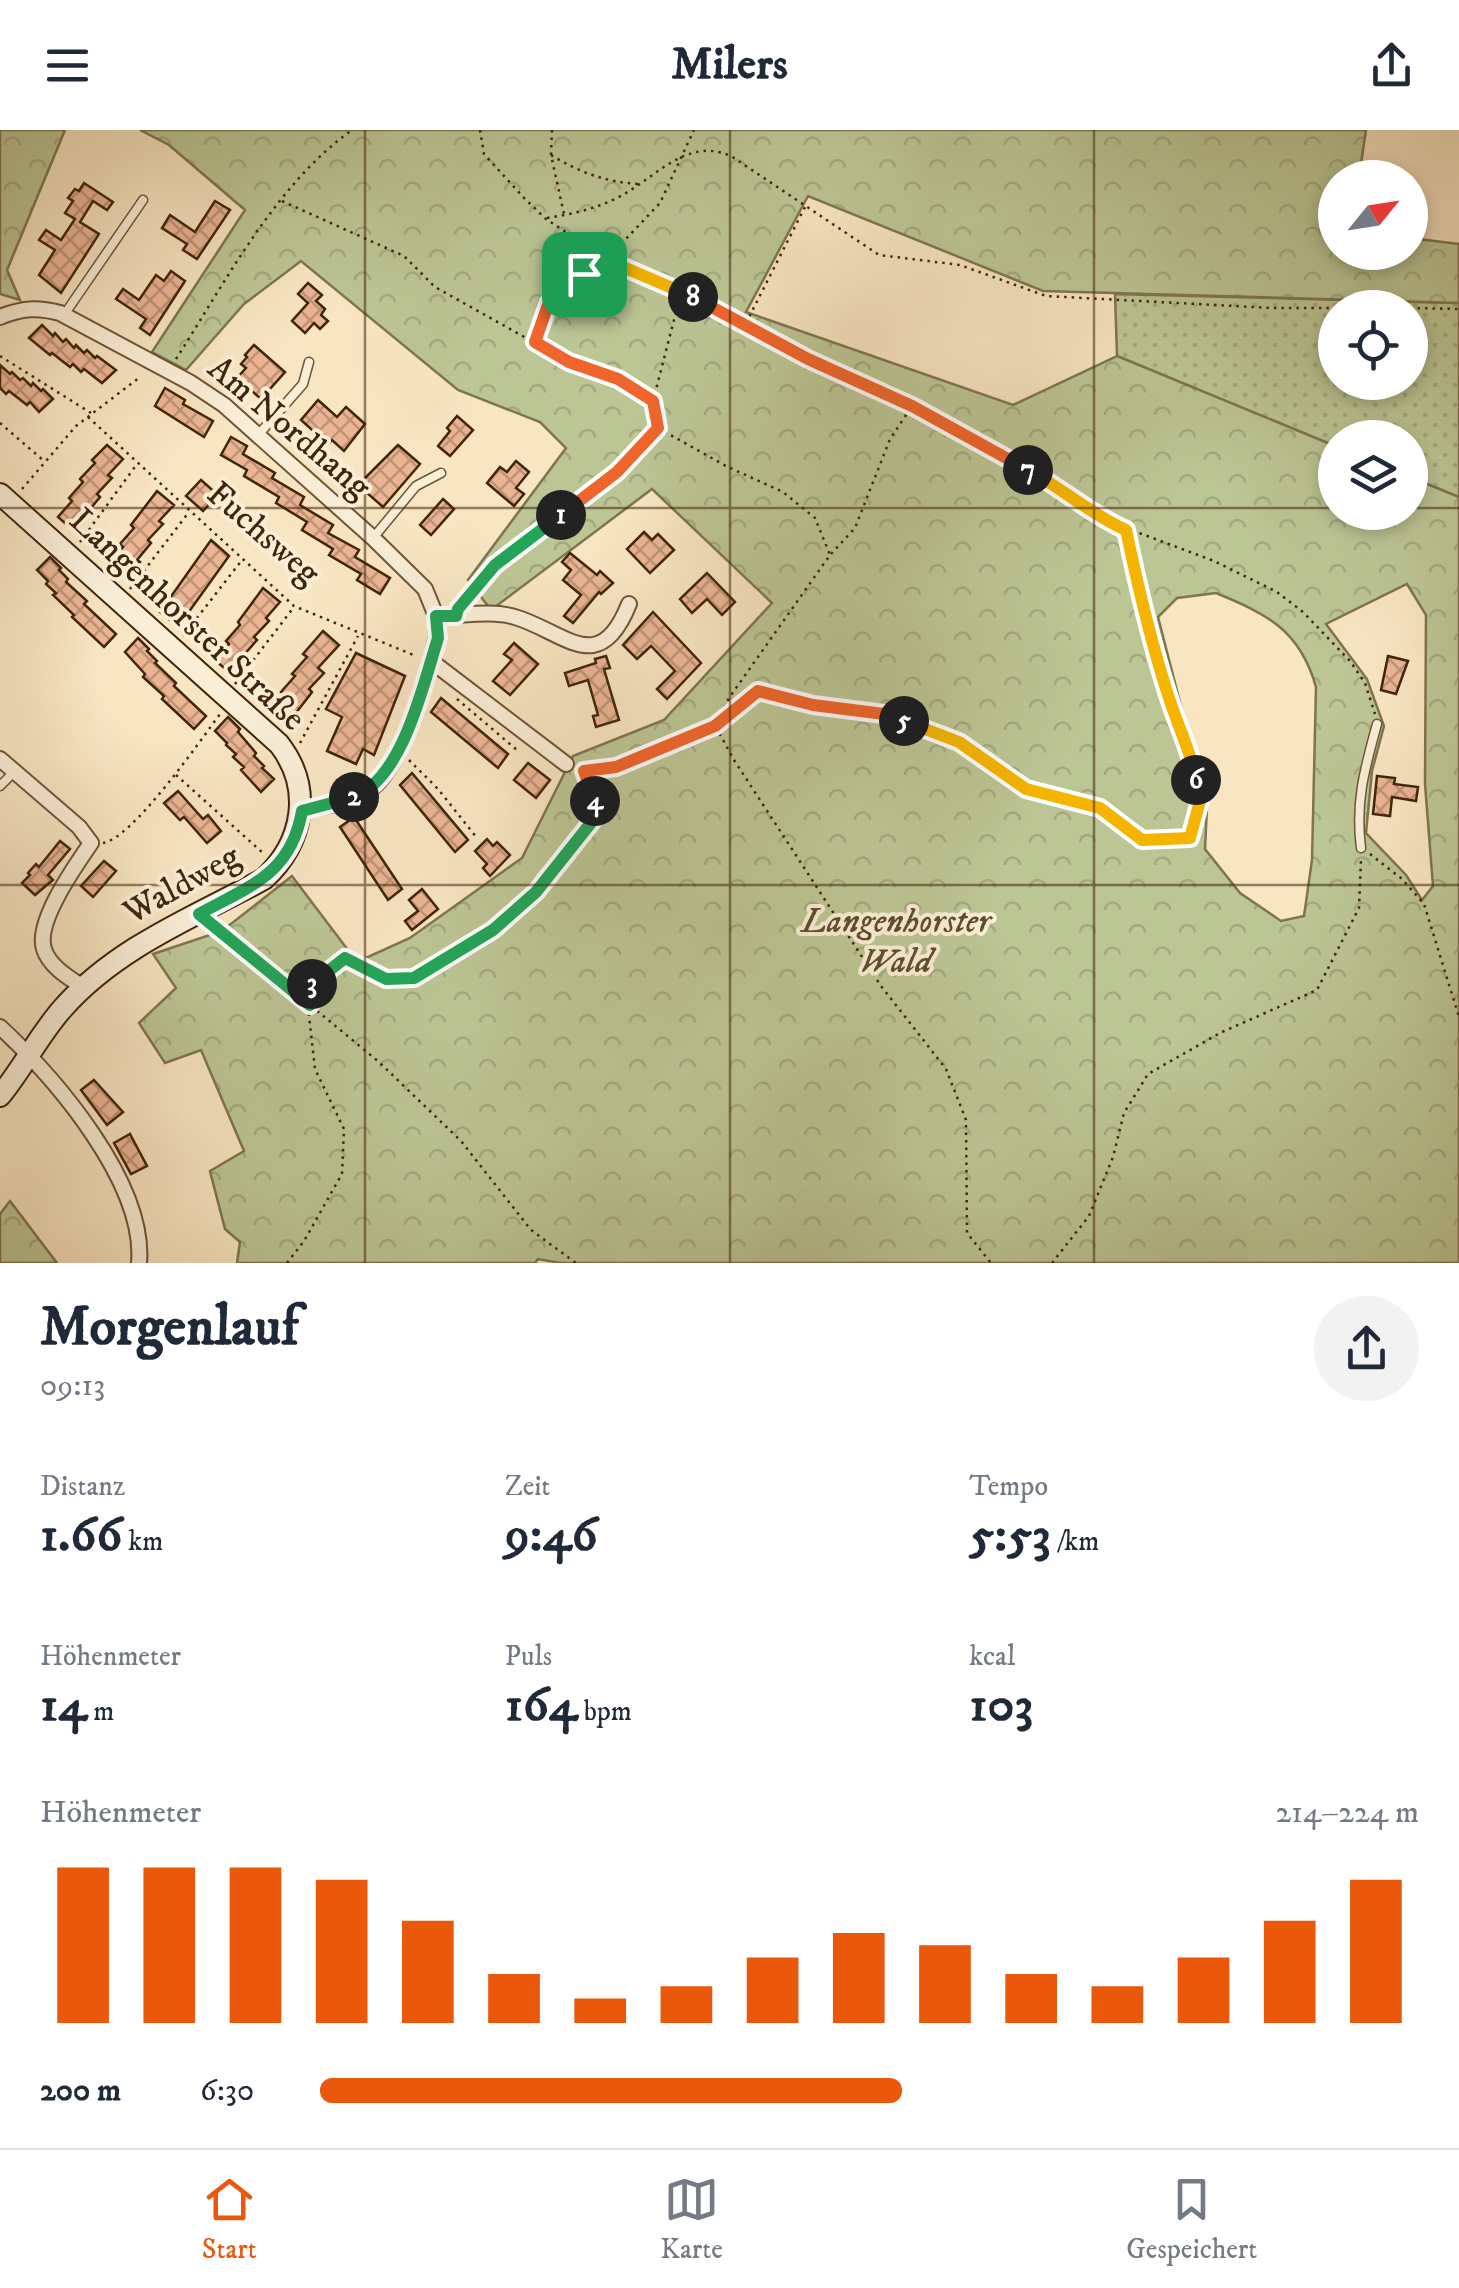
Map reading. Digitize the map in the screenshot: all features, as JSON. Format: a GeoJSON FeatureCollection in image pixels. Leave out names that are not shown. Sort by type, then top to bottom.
{"type":"FeatureCollection","features":[{"type":"Feature","properties":{"kind":"street","name":"Am Nordhang"},"geometry":{"type":"LineString","coordinates":[[0,317],[40,308],[64,314],[224,405],[418,580],[430,597],[436,616]]}},
{"type":"Feature","properties":{"kind":"street","name":"Langenhorster Straße"},"geometry":{"type":"LineString","coordinates":[[10,493],[279,744],[295,774],[302,811]]}},
{"type":"Feature","properties":{"kind":"street"},"geometry":{"type":"LineString","coordinates":[[302,811],[368,792],[384,777],[396,759],[426,659],[438,638],[436,616],[510,615],[578,647],[597,644],[614,634],[629,604]]}},
{"type":"Feature","properties":{"kind":"street"},"geometry":{"type":"LineString","coordinates":[[426,659],[566,764]]}},
{"type":"Feature","properties":{"kind":"street"},"geometry":{"type":"LineString","coordinates":[[0,758],[80,827],[91,843],[61,890],[42,936],[44,951],[54,965],[83,987]]}},
{"type":"Feature","properties":{"kind":"street","name":"Waldweg"},"geometry":{"type":"LineString","coordinates":[[0,1096],[61,1009],[83,987],[133,948],[275,870],[291,846],[302,811]]}},
{"type":"Feature","properties":{"kind":"street"},"geometry":{"type":"LineString","coordinates":[[0,1027],[30,1055],[80,1116],[116,1176],[138,1234],[139,1263]]}},
{"type":"Feature","properties":{"kind":"lane"},"geometry":{"type":"LineString","coordinates":[[64,314],[143,200]]}},
{"type":"Feature","properties":{"kind":"lane"},"geometry":{"type":"LineString","coordinates":[[259,434],[303,384],[309,362]]}},
{"type":"Feature","properties":{"kind":"lane","name":"Am Nordhang"},"geometry":{"type":"LineString","coordinates":[[373,538],[416,486],[440,473]]}},
{"type":"Feature","properties":{"kind":"lane"},"geometry":{"type":"LineString","coordinates":[[1360,848],[1356,816],[1362,776],[1378,724]]}},
{"type":"Feature","properties":{"kind":"lane"},"geometry":{"type":"LineString","coordinates":[[0,786],[14,772]]}},
{"type":"Feature","properties":{"kind":"path"},"geometry":{"type":"LineString","coordinates":[[172,364],[230,272],[282,201],[324,150],[352,130]]}},
{"type":"Feature","properties":{"kind":"path"},"geometry":{"type":"LineString","coordinates":[[480,130],[490,164],[546,218],[607,260],[682,292],[808,359],[912,406],[1050,482],[1099,518],[1214,561],[1278,592],[1304,612],[1350,661],[1366,683],[1378,724]]}},
{"type":"Feature","properties":{"kind":"path"},"geometry":{"type":"LineString","coordinates":[[552,130],[550,155],[564,215]]}},
{"type":"Feature","properties":{"kind":"path"},"geometry":{"type":"LineString","coordinates":[[535,342],[549,302],[607,260],[660,204],[694,130]]}},
{"type":"Feature","properties":{"kind":"path"},"geometry":{"type":"LineString","coordinates":[[546,218],[588,210],[640,184],[685,154],[713,148],[880,254],[960,265],[1046,296],[1318,307]]}},
{"type":"Feature","properties":{"kind":"path"},"geometry":{"type":"LineString","coordinates":[[550,155],[611,182],[640,184]]}},
{"type":"Feature","properties":{"kind":"path"},"geometry":{"type":"LineString","coordinates":[[282,201],[404,256],[434,287],[569,362],[618,379],[653,401]]}},
{"type":"Feature","properties":{"kind":"path"},"geometry":{"type":"LineString","coordinates":[[746,323],[806,206]]}},
{"type":"Feature","properties":{"kind":"path"},"geometry":{"type":"LineString","coordinates":[[658,428],[653,401],[682,292]]}},
{"type":"Feature","properties":{"kind":"path"},"geometry":{"type":"LineString","coordinates":[[1428,308],[1459,309]]}},
{"type":"Feature","properties":{"kind":"path"},"geometry":{"type":"LineString","coordinates":[[0,356],[93,414]]}},
{"type":"Feature","properties":{"kind":"path"},"geometry":{"type":"LineString","coordinates":[[10,493],[88,417],[140,377]]}},
{"type":"Feature","properties":{"kind":"path"},"geometry":{"type":"LineString","coordinates":[[715,726],[729,698],[830,555],[855,528],[890,439],[912,406]]}},
{"type":"Feature","properties":{"kind":"path","name":"Fuchsweg"},"geometry":{"type":"LineString","coordinates":[[88,417],[294,606],[426,659]]}},
{"type":"Feature","properties":{"kind":"path"},"geometry":{"type":"LineString","coordinates":[[0,423],[45,462]]}},
{"type":"Feature","properties":{"kind":"path"},"geometry":{"type":"LineString","coordinates":[[658,428],[783,492],[815,518],[830,555]]}},
{"type":"Feature","properties":{"kind":"path"},"geometry":{"type":"LineString","coordinates":[[456,616],[495,565],[617,472],[658,428]]}},
{"type":"Feature","properties":{"kind":"path","name":"Langenhorster Straße"},"geometry":{"type":"LineString","coordinates":[[76,546],[138,463]]}},
{"type":"Feature","properties":{"kind":"path","name":"Langenhorster Straße"},"geometry":{"type":"LineString","coordinates":[[126,594],[190,511]]}},
{"type":"Feature","properties":{"kind":"path"},"geometry":{"type":"LineString","coordinates":[[566,764],[584,771],[616,767],[715,726],[758,691],[813,705],[884,714],[959,742],[1026,789],[1100,808],[1142,840],[1190,838],[1200,801],[1192,755],[1170,702],[1144,616],[1126,530]]}},
{"type":"Feature","properties":{"kind":"path","name":"Langenhorster Straße"},"geometry":{"type":"LineString","coordinates":[[178,641],[243,560]]}},
{"type":"Feature","properties":{"kind":"path","name":"Langenhorster Straße"},"geometry":{"type":"LineString","coordinates":[[230,688],[294,606]]}},
{"type":"Feature","properties":{"kind":"path","name":"Langenhorster Straße"},"geometry":{"type":"LineString","coordinates":[[294,754],[358,634]]}},
{"type":"Feature","properties":{"kind":"path"},"geometry":{"type":"LineString","coordinates":[[456,698],[517,750]]}},
{"type":"Feature","properties":{"kind":"path"},"geometry":{"type":"LineString","coordinates":[[91,843],[114,842],[176,774],[226,707]]}},
{"type":"Feature","properties":{"kind":"path"},"geometry":{"type":"LineString","coordinates":[[715,726],[872,972],[946,1069],[966,1120],[967,1233],[991,1263]]}},
{"type":"Feature","properties":{"kind":"path"},"geometry":{"type":"LineString","coordinates":[[406,757],[478,838]]}},
{"type":"Feature","properties":{"kind":"path"},"geometry":{"type":"LineString","coordinates":[[287,1263],[342,1174],[344,1129],[315,1070],[306,989],[345,958],[386,979],[414,978],[493,930],[536,892],[594,819],[595,800],[584,771]]}},
{"type":"Feature","properties":{"kind":"path","name":"Waldweg"},"geometry":{"type":"LineString","coordinates":[[176,774],[267,856]]}},
{"type":"Feature","properties":{"kind":"path"},"geometry":{"type":"LineString","coordinates":[[1360,848],[1402,880],[1424,904],[1459,1017]]}},
{"type":"Feature","properties":{"kind":"path"},"geometry":{"type":"LineString","coordinates":[[1052,1263],[1089,1216],[1113,1157],[1124,1113],[1148,1074],[1220,1033],[1317,990],[1359,908],[1360,848]]}},
{"type":"Feature","properties":{"kind":"path"},"geometry":{"type":"LineString","coordinates":[[199,914],[380,1062],[461,1141],[531,1230],[576,1263]]}},
{"type":"Feature","properties":{"kind":"green space"},"geometry":{"type":"Polygon","coordinates":[[[0,130],[65,130],[7,270],[20,300],[0,294],[0,130]]]}},
{"type":"Feature","properties":{"kind":"green space","name":"Langenhorster Wald"},"geometry":{"type":"Polygon","coordinates":[[[140,130],[1366,130],[1362,160],[1318,160],[1318,270],[1428,270],[1428,240],[1459,244],[1459,303],[1428,302],[1428,290],[1318,290],[1318,299],[1043,291],[808,196],[746,312],[1013,405],[1117,356],[1318,439],[1318,530],[1428,530],[1428,484],[1459,497],[1459,1263],[560,1263],[538,1259],[535,1263],[237,1263],[240,1242],[225,1229],[210,1171],[244,1151],[201,1050],[165,1063],[139,1023],[176,988],[153,954],[222,931],[292,876],[357,962],[410,938],[522,858],[573,756],[664,720],[772,603],[652,489],[491,610],[468,580],[566,448],[540,422],[458,390],[301,261],[244,304],[186,370],[152,352],[245,210],[169,145],[140,130]],[[1407,584],[1326,624],[1367,679],[1384,726],[1372,771],[1366,833],[1406,875],[1422,900],[1433,886],[1425,784],[1426,615],[1407,584]],[[1216,593],[1177,598],[1158,617],[1207,807],[1205,849],[1240,893],[1281,921],[1304,916],[1312,860],[1316,687],[1291,638],[1251,609],[1216,593]]]}},
{"type":"Feature","properties":{"kind":"green space"},"geometry":{"type":"Polygon","coordinates":[[[1115,294],[1318,299],[1318,400],[1428,400],[1428,302],[1459,303],[1459,497],[1428,484],[1428,420],[1318,420],[1318,439],[1117,356],[1115,294]]]}},
{"type":"Feature","properties":{"kind":"green space"},"geometry":{"type":"Polygon","coordinates":[[[10,1201],[57,1263],[0,1263],[0,1214],[10,1201]]]}},
{"type":"Feature","properties":{"kind":"building"},"geometry":{"type":"Polygon","coordinates":[[[84,183],[113,202],[107,210],[93,201],[80,222],[99,234],[61,293],[39,275],[55,250],[39,240],[46,230],[61,240],[75,219],[65,213],[73,201],[68,198],[84,183]]]}},
{"type":"Feature","properties":{"kind":"building"},"geometry":{"type":"Polygon","coordinates":[[[215,201],[230,210],[197,259],[183,250],[187,244],[162,228],[170,215],[195,232],[215,201]]]}},
{"type":"Feature","properties":{"kind":"building"},"geometry":{"type":"Polygon","coordinates":[[[171,271],[185,281],[150,335],[140,328],[146,319],[116,299],[123,289],[139,300],[156,275],[164,281],[171,271]]]}},
{"type":"Feature","properties":{"kind":"building"},"geometry":{"type":"Polygon","coordinates":[[[308,283],[322,295],[316,301],[325,309],[321,315],[328,321],[320,329],[314,323],[305,333],[292,321],[308,303],[298,294],[308,283]]]}},
{"type":"Feature","properties":{"kind":"building"},"geometry":{"type":"Polygon","coordinates":[[[42,325],[53,336],[55,333],[63,342],[66,339],[84,353],[87,350],[116,370],[102,383],[84,369],[81,372],[73,364],[70,367],[50,355],[29,338],[42,325]]]}},
{"type":"Feature","properties":{"kind":"building"},"geometry":{"type":"Polygon","coordinates":[[[254,345],[285,372],[261,399],[237,378],[246,368],[241,364],[245,355],[254,345]]]}},
{"type":"Feature","properties":{"kind":"building"},"geometry":{"type":"Polygon","coordinates":[[[0,365],[20,380],[43,389],[53,399],[39,412],[30,402],[27,405],[9,391],[6,394],[0,388],[0,365]]]}},
{"type":"Feature","properties":{"kind":"building"},"geometry":{"type":"Polygon","coordinates":[[[165,388],[213,421],[204,437],[155,406],[165,388]]]}},
{"type":"Feature","properties":{"kind":"building"},"geometry":{"type":"Polygon","coordinates":[[[318,400],[337,417],[346,407],[365,424],[344,451],[332,440],[320,453],[312,446],[320,437],[301,420],[318,400]]]}},
{"type":"Feature","properties":{"kind":"building"},"geometry":{"type":"Polygon","coordinates":[[[457,416],[473,430],[450,456],[438,446],[457,416]]]}},
{"type":"Feature","properties":{"kind":"building"},"geometry":{"type":"Polygon","coordinates":[[[231,437],[247,446],[243,454],[275,473],[272,478],[304,497],[300,505],[333,525],[328,533],[359,550],[355,557],[390,578],[380,594],[357,580],[361,574],[329,555],[333,549],[302,530],[307,522],[276,503],[279,497],[244,476],[247,470],[221,455],[231,437]]]}},
{"type":"Feature","properties":{"kind":"building"},"geometry":{"type":"Polygon","coordinates":[[[107,445],[123,459],[108,475],[112,478],[97,494],[100,497],[86,514],[89,516],[75,532],[58,517],[83,482],[80,479],[95,463],[92,460],[107,445]]]}},
{"type":"Feature","properties":{"kind":"building"},"geometry":{"type":"Polygon","coordinates":[[[398,445],[420,464],[383,507],[358,485],[398,445]]]}},
{"type":"Feature","properties":{"kind":"building"},"geometry":{"type":"Polygon","coordinates":[[[516,461],[529,472],[516,488],[524,494],[514,506],[487,483],[500,467],[507,472],[516,461]]]}},
{"type":"Feature","properties":{"kind":"building"},"geometry":{"type":"Polygon","coordinates":[[[201,480],[218,495],[203,511],[186,496],[201,480]]]}},
{"type":"Feature","properties":{"kind":"building"},"geometry":{"type":"Polygon","coordinates":[[[157,491],[174,505],[159,521],[163,524],[148,540],[151,543],[137,560],[140,562],[125,578],[109,563],[157,491]]]}},
{"type":"Feature","properties":{"kind":"building"},"geometry":{"type":"Polygon","coordinates":[[[443,499],[454,509],[431,535],[420,525],[443,499]]]}},
{"type":"Feature","properties":{"kind":"building"},"geometry":{"type":"Polygon","coordinates":[[[644,532],[652,540],[658,534],[674,550],[650,573],[627,549],[644,532]]]}},
{"type":"Feature","properties":{"kind":"building"},"geometry":{"type":"Polygon","coordinates":[[[211,540],[229,556],[178,627],[160,612],[211,540]]]}},
{"type":"Feature","properties":{"kind":"building"},"geometry":{"type":"Polygon","coordinates":[[[570,553],[613,583],[599,592],[573,623],[564,616],[581,595],[563,580],[571,570],[562,562],[570,553]]]}},
{"type":"Feature","properties":{"kind":"building"},"geometry":{"type":"Polygon","coordinates":[[[50,557],[61,568],[66,582],[87,601],[84,604],[116,634],[104,647],[72,617],[37,570],[50,557]]]}},
{"type":"Feature","properties":{"kind":"building"},"geometry":{"type":"Polygon","coordinates":[[[707,573],[735,602],[722,615],[707,599],[692,613],[680,599],[707,573]]]}},
{"type":"Feature","properties":{"kind":"building"},"geometry":{"type":"Polygon","coordinates":[[[263,588],[280,602],[232,675],[215,660],[263,588]]]}},
{"type":"Feature","properties":{"kind":"building"},"geometry":{"type":"Polygon","coordinates":[[[653,612],[701,663],[667,699],[657,689],[675,671],[651,646],[637,659],[623,645],[653,612]]]}},
{"type":"Feature","properties":{"kind":"building"},"geometry":{"type":"Polygon","coordinates":[[[323,631],[339,645],[318,668],[324,673],[286,726],[270,711],[284,696],[281,692],[307,657],[303,654],[323,631]]]}},
{"type":"Feature","properties":{"kind":"building"},"geometry":{"type":"Polygon","coordinates":[[[138,638],[155,663],[176,683],[174,686],[206,716],[194,729],[162,699],[164,696],[143,677],[145,674],[125,652],[138,638]]]}},
{"type":"Feature","properties":{"kind":"building"},"geometry":{"type":"Polygon","coordinates":[[[514,643],[538,664],[510,695],[493,681],[512,660],[504,654],[514,643]]]}},
{"type":"Feature","properties":{"kind":"building"},"geometry":{"type":"Polygon","coordinates":[[[356,653],[405,676],[374,755],[363,749],[356,764],[327,751],[342,717],[326,709],[356,653]]]}},
{"type":"Feature","properties":{"kind":"building"},"geometry":{"type":"Polygon","coordinates":[[[606,656],[610,668],[604,669],[619,720],[596,727],[593,716],[598,715],[588,680],[569,686],[565,673],[606,656]]]}},
{"type":"Feature","properties":{"kind":"building"},"geometry":{"type":"Polygon","coordinates":[[[1388,656],[1408,661],[1396,694],[1381,690],[1388,656]]]}},
{"type":"Feature","properties":{"kind":"building"},"geometry":{"type":"Polygon","coordinates":[[[441,698],[508,754],[498,768],[431,712],[441,698]]]}},
{"type":"Feature","properties":{"kind":"building"},"geometry":{"type":"Polygon","coordinates":[[[228,717],[256,753],[262,768],[274,779],[261,792],[215,731],[228,717]]]}},
{"type":"Feature","properties":{"kind":"building"},"geometry":{"type":"Polygon","coordinates":[[[528,763],[550,780],[536,798],[514,780],[528,763]]]}},
{"type":"Feature","properties":{"kind":"building"},"geometry":{"type":"Polygon","coordinates":[[[412,773],[468,840],[455,852],[400,785],[412,773]]]}},
{"type":"Feature","properties":{"kind":"building"},"geometry":{"type":"Polygon","coordinates":[[[1377,776],[1395,778],[1394,784],[1418,787],[1416,801],[1392,797],[1390,816],[1373,814],[1377,776]]]}},
{"type":"Feature","properties":{"kind":"building"},"geometry":{"type":"Polygon","coordinates":[[[178,791],[203,819],[208,815],[221,831],[207,843],[184,817],[180,820],[164,803],[178,791]]]}},
{"type":"Feature","properties":{"kind":"building"},"geometry":{"type":"Polygon","coordinates":[[[354,817],[402,889],[388,900],[340,827],[354,817]]]}},
{"type":"Feature","properties":{"kind":"building"},"geometry":{"type":"Polygon","coordinates":[[[487,839],[493,846],[497,842],[510,855],[490,876],[483,868],[487,864],[475,851],[487,839]]]}},
{"type":"Feature","properties":{"kind":"building"},"geometry":{"type":"Polygon","coordinates":[[[60,841],[70,849],[48,875],[53,880],[35,895],[22,883],[60,841]]]}},
{"type":"Feature","properties":{"kind":"building"},"geometry":{"type":"Polygon","coordinates":[[[104,861],[116,871],[93,897],[81,886],[104,861]]]}},
{"type":"Feature","properties":{"kind":"building"},"geometry":{"type":"Polygon","coordinates":[[[422,889],[438,909],[412,930],[405,921],[418,911],[409,900],[422,889]]]}},
{"type":"Feature","properties":{"kind":"building"},"geometry":{"type":"Polygon","coordinates":[[[94,1080],[123,1112],[107,1125],[81,1090],[94,1080]]]}},
{"type":"Feature","properties":{"kind":"building"},"geometry":{"type":"Polygon","coordinates":[[[130,1134],[147,1166],[131,1174],[114,1143],[130,1134]]]}},
{"type":"Feature","properties":{"kind":"route"},"geometry":{"type":"LineString","coordinates":[[607,260],[707,302],[808,359],[912,406],[1050,482],[1099,518],[1126,530],[1144,616],[1170,702],[1192,755],[1200,801],[1190,838],[1142,840],[1100,808],[1026,789],[959,742],[884,714],[813,705],[758,691],[715,726],[616,767],[584,771],[595,800],[594,819],[536,892],[493,930],[414,978],[386,979],[345,958],[306,989],[310,1005],[199,914],[275,870],[291,846],[302,811],[368,792],[384,777],[396,759],[438,638],[436,616],[456,616],[495,565],[617,472],[658,428],[653,401],[618,379],[569,362],[535,342],[549,302],[584,274],[607,260]]}}]}
